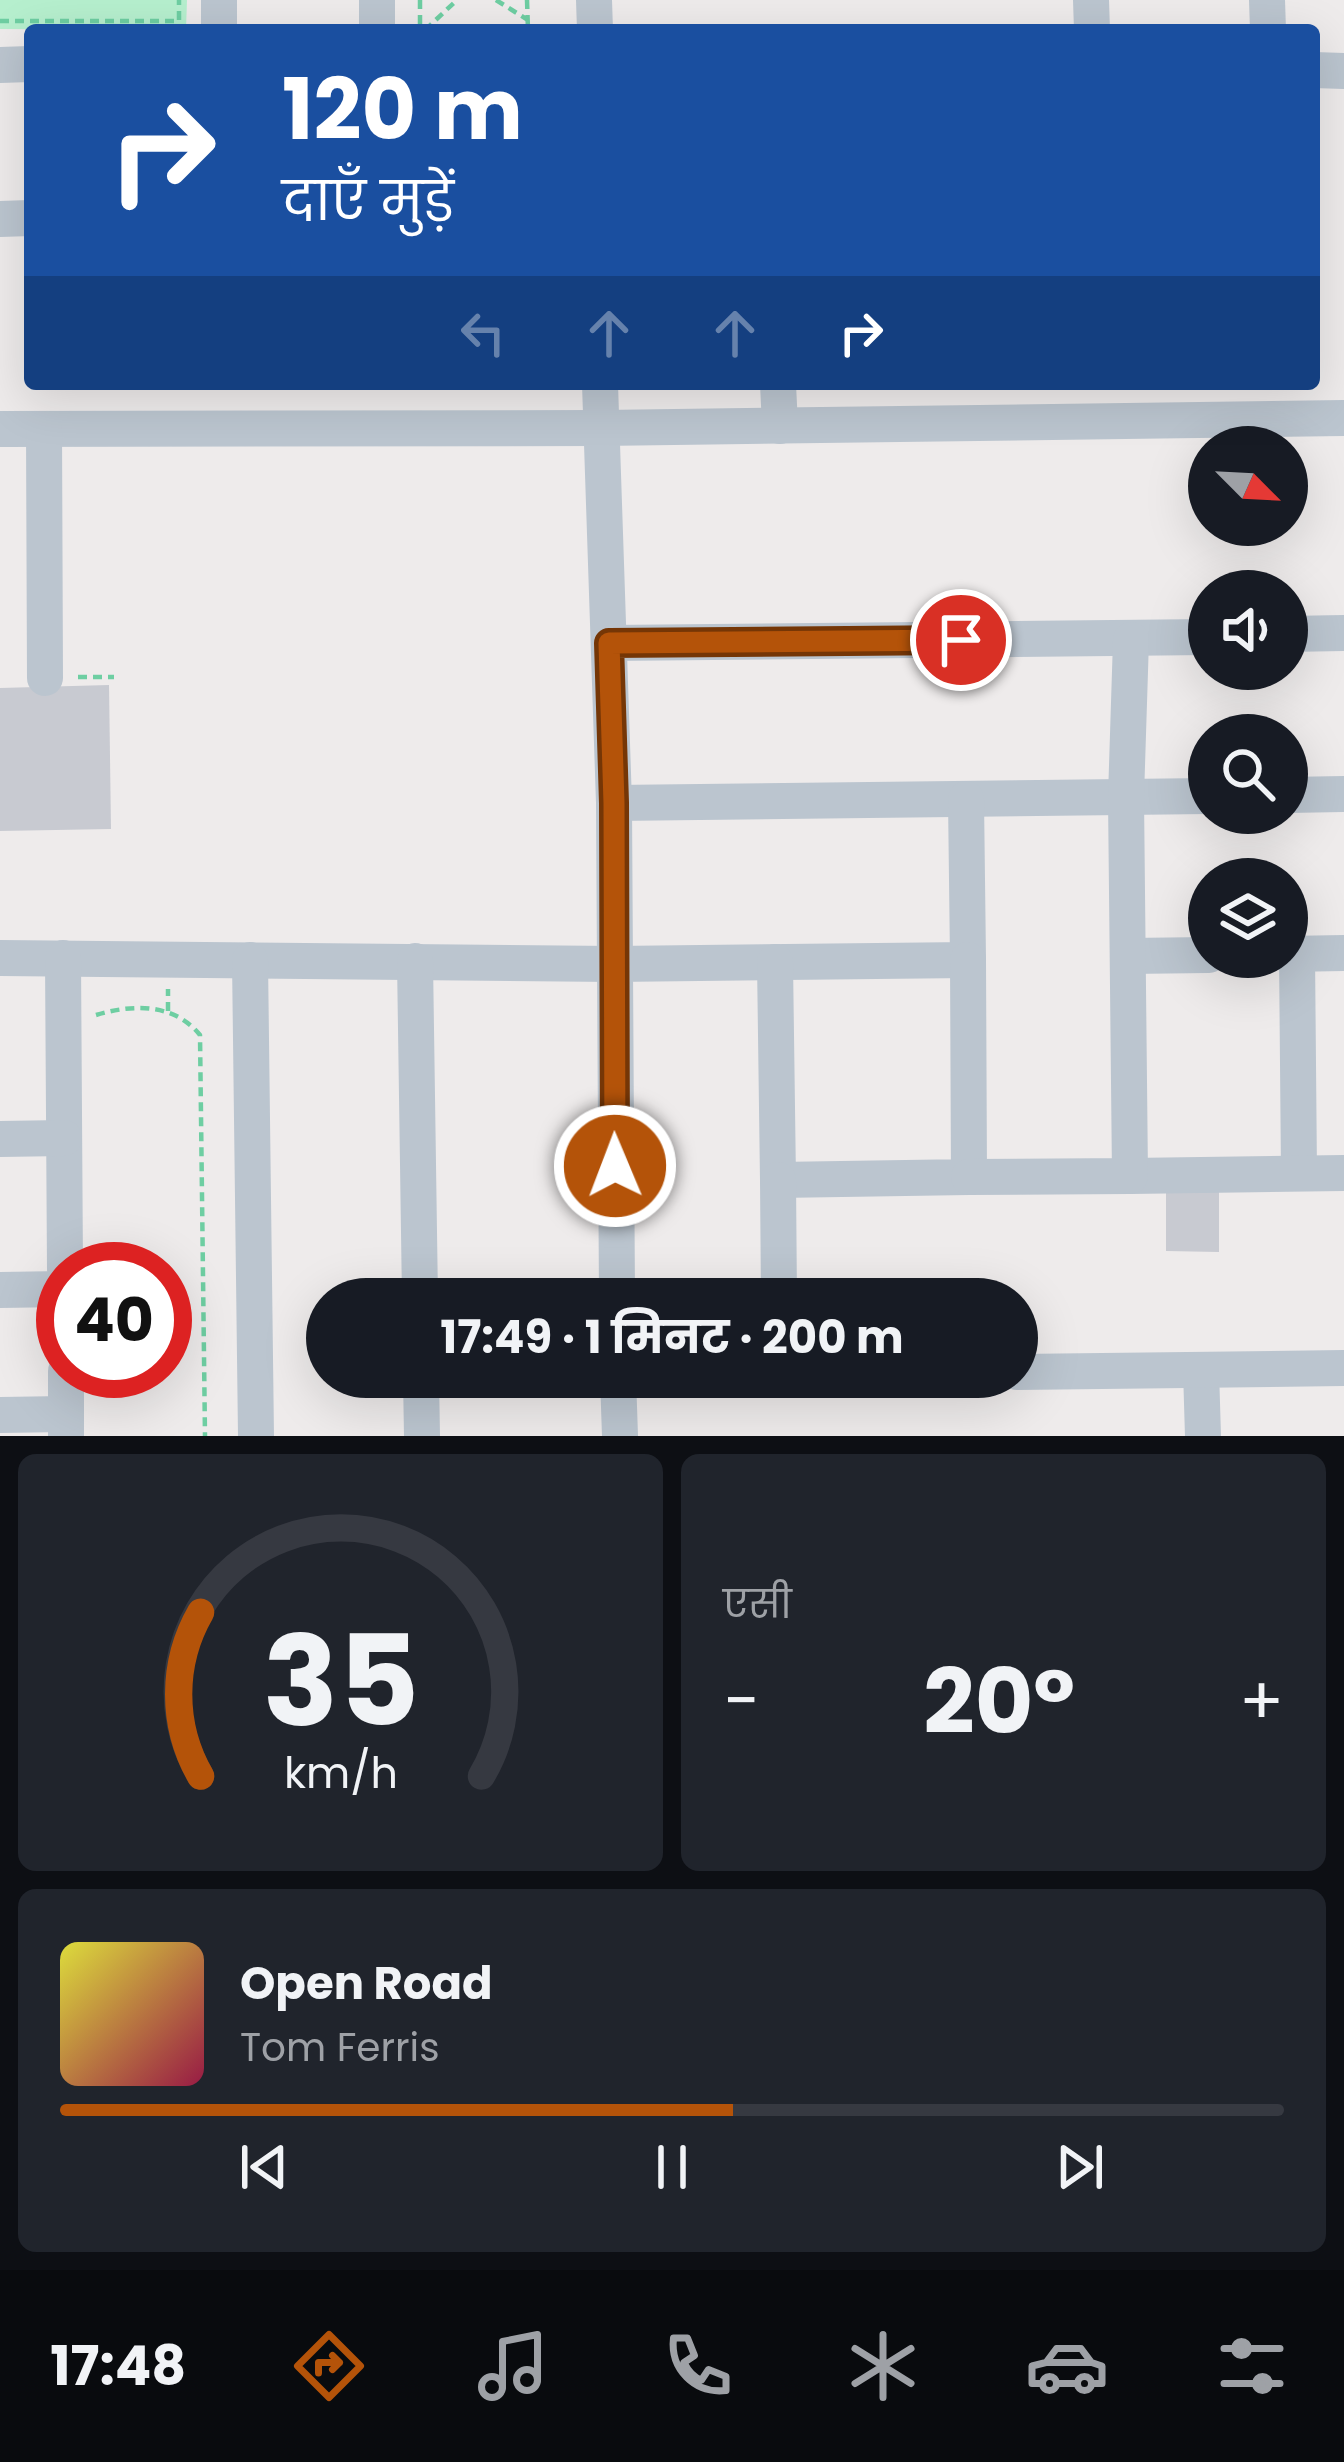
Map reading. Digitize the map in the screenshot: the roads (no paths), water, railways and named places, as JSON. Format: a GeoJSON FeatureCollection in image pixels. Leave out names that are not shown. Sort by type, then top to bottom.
{"type":"FeatureCollection","features":[{"type":"Feature","properties":{"kind":"street"},"geometry":{"type":"LineString","coordinates":[[601,390],[614,803],[617,1278]]}},
{"type":"Feature","properties":{"kind":"street"},"geometry":{"type":"LineString","coordinates":[[778,390],[780,426]]}},
{"type":"Feature","properties":{"kind":"street"},"geometry":{"type":"LineString","coordinates":[[1111,390],[1114,421]]}},
{"type":"Feature","properties":{"kind":"street"},"geometry":{"type":"LineString","coordinates":[[0,429],[1114,421],[1284,401],[1344,418]]}},
{"type":"Feature","properties":{"kind":"street"},"geometry":{"type":"LineString","coordinates":[[44,429],[45,678]]}},
{"type":"Feature","properties":{"kind":"street"},"geometry":{"type":"LineString","coordinates":[[1308,634],[1344,633]]}},
{"type":"Feature","properties":{"kind":"street"},"geometry":{"type":"LineString","coordinates":[[609,643],[1188,638]]}},
{"type":"Feature","properties":{"kind":"street"},"geometry":{"type":"LineString","coordinates":[[1130,1176],[1126,797],[1131,640]]}},
{"type":"Feature","properties":{"kind":"street"},"geometry":{"type":"LineString","coordinates":[[1308,795],[1344,794]]}},
{"type":"Feature","properties":{"kind":"street"},"geometry":{"type":"LineString","coordinates":[[614,803],[1188,796]]}},
{"type":"Feature","properties":{"kind":"street"},"geometry":{"type":"LineString","coordinates":[[966,799],[970,1178]]}},
{"type":"Feature","properties":{"kind":"street"},"geometry":{"type":"LineString","coordinates":[[1308,954],[1344,953]]}},
{"type":"Feature","properties":{"kind":"street"},"geometry":{"type":"LineString","coordinates":[[1128,956],[1188,955]]}},
{"type":"Feature","properties":{"kind":"street"},"geometry":{"type":"LineString","coordinates":[[0,958],[614,964],[968,960]]}},
{"type":"Feature","properties":{"kind":"street"},"geometry":{"type":"LineString","coordinates":[[63,958],[65,1242]]}},
{"type":"Feature","properties":{"kind":"street"},"geometry":{"type":"LineString","coordinates":[[250,959],[256,1436]]}},
{"type":"Feature","properties":{"kind":"street"},"geometry":{"type":"LineString","coordinates":[[416,961],[420,1278]]}},
{"type":"Feature","properties":{"kind":"street"},"geometry":{"type":"LineString","coordinates":[[776,962],[779,1278]]}},
{"type":"Feature","properties":{"kind":"street"},"geometry":{"type":"LineString","coordinates":[[1293,978],[1299,1173]]}},
{"type":"Feature","properties":{"kind":"street"},"geometry":{"type":"LineString","coordinates":[[0,1139],[64,1138]]}},
{"type":"Feature","properties":{"kind":"street"},"geometry":{"type":"LineString","coordinates":[[778,1180],[1344,1173]]}},
{"type":"Feature","properties":{"kind":"street"},"geometry":{"type":"LineString","coordinates":[[0,1290],[36,1289]]}},
{"type":"Feature","properties":{"kind":"street"},"geometry":{"type":"LineString","coordinates":[[1038,1372],[1344,1368]]}},
{"type":"Feature","properties":{"kind":"street"},"geometry":{"type":"LineString","coordinates":[[1201,1370],[1203,1436]]}},
{"type":"Feature","properties":{"kind":"street"},"geometry":{"type":"LineString","coordinates":[[421,1398],[422,1436]]}},
{"type":"Feature","properties":{"kind":"street"},"geometry":{"type":"LineString","coordinates":[[619,1398],[620,1436]]}},
{"type":"Feature","properties":{"kind":"street"},"geometry":{"type":"LineString","coordinates":[[0,1415],[66,1425]]}}]}
